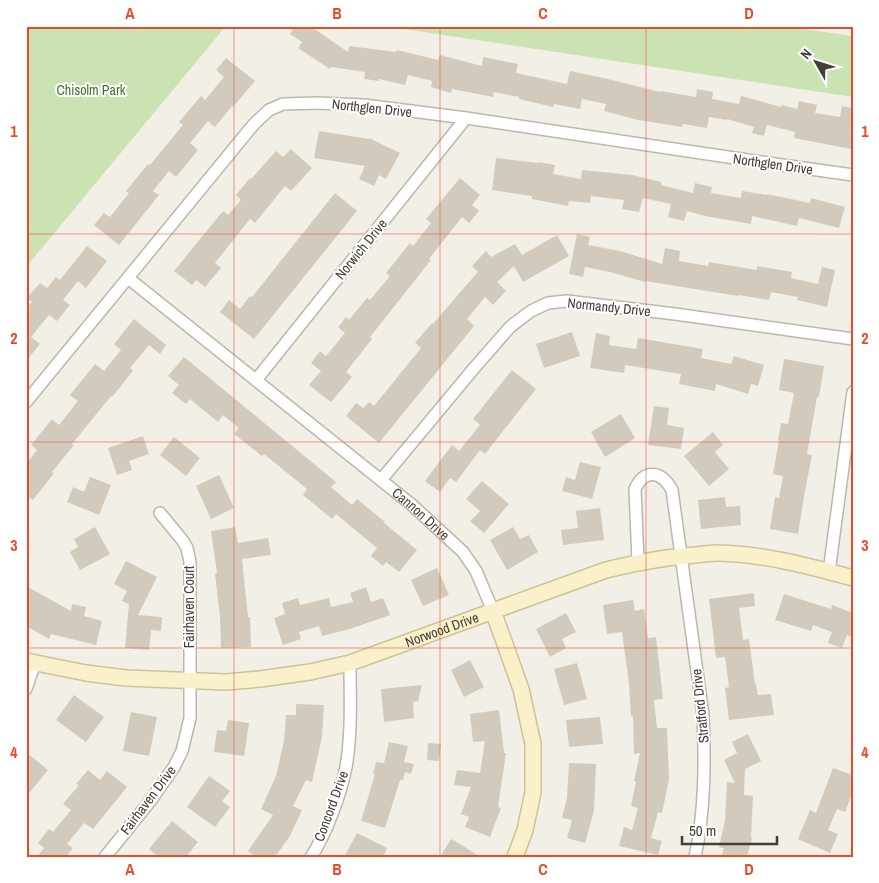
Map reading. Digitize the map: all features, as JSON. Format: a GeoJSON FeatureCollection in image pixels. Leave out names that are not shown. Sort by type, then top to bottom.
{"type":"FeatureCollection","features":[{"type":"Feature","properties":{"kind":"main road","name":"Norwood Drive"},"geometry":{"type":"LineString","coordinates":[[31,662],[86,673],[126,678],[226,682],[260,679],[310,672],[350,663],[606,570],[638,562],[716,553],[752,555],[853,578]]}},
{"type":"Feature","properties":{"kind":"main road","name":"Cannon Drive"},"geometry":{"type":"LineString","coordinates":[[493,611],[521,689],[533,744],[532,792],[525,830],[515,857]]}},
{"type":"Feature","properties":{"kind":"street","name":"Northglen Drive"},"geometry":{"type":"LineString","coordinates":[[26,402],[254,124],[269,110],[283,104],[364,105],[466,118],[853,175]]}},
{"type":"Feature","properties":{"kind":"street","name":"Norwich Drive"},"geometry":{"type":"LineString","coordinates":[[256,380],[466,118]]}},
{"type":"Feature","properties":{"kind":"street","name":"Cannon Drive"},"geometry":{"type":"LineString","coordinates":[[128,278],[412,504],[463,552],[476,571],[493,611]]}},
{"type":"Feature","properties":{"kind":"street","name":"Normandy Drive"},"geometry":{"type":"LineString","coordinates":[[381,480],[475,366],[510,328],[532,311],[548,303],[567,301],[853,339]]}},
{"type":"Feature","properties":{"kind":"street"},"geometry":{"type":"LineString","coordinates":[[829,572],[853,392]]}},
{"type":"Feature","properties":{"kind":"street","name":"Stratford Drive"},"geometry":{"type":"LineString","coordinates":[[638,562],[636,489],[639,480],[647,474],[652,474],[668,483],[672,490],[703,715],[703,797],[695,857]]}},
{"type":"Feature","properties":{"kind":"street","name":"Fairhaven Court"},"geometry":{"type":"LineString","coordinates":[[160,513],[183,541],[187,548],[190,562],[190,681]]}},
{"type":"Feature","properties":{"kind":"street"},"geometry":{"type":"LineString","coordinates":[[26,689],[31,662]]}},
{"type":"Feature","properties":{"kind":"street","name":"Concord Drive"},"geometry":{"type":"LineString","coordinates":[[311,857],[324,832],[346,768],[349,735],[350,663]]}},
{"type":"Feature","properties":{"kind":"street","name":"Fairhaven Drive"},"geometry":{"type":"LineString","coordinates":[[105,857],[152,800],[174,767],[182,751],[190,718],[190,681]]}},
{"type":"Feature","properties":{"kind":"green space","name":"Chisolm Park"},"geometry":{"type":"Polygon","coordinates":[[[26,26],[226,26],[26,267],[26,26]]]}},
{"type":"Feature","properties":{"kind":"green space"},"geometry":{"type":"Polygon","coordinates":[[[384,26],[782,26],[853,36],[853,97],[384,26]]]}},
{"type":"Feature","properties":{"kind":"building"},"geometry":{"type":"Polygon","coordinates":[[[295,26],[310,26],[348,52],[349,46],[396,52],[397,50],[438,60],[440,55],[482,66],[483,57],[518,64],[516,73],[567,84],[570,71],[660,92],[696,97],[697,89],[713,92],[712,99],[739,104],[741,96],[781,107],[782,105],[797,109],[799,101],[817,105],[815,113],[840,117],[842,106],[853,108],[853,142],[851,149],[794,138],[795,132],[767,125],[764,136],[752,133],[754,127],[727,119],[709,117],[707,128],[683,124],[682,127],[638,120],[604,111],[606,104],[582,99],[580,109],[554,104],[553,107],[494,92],[493,97],[452,89],[451,93],[431,87],[432,81],[408,75],[405,85],[379,79],[379,81],[364,79],[365,72],[331,67],[330,69],[298,48],[302,42],[290,34],[295,26]]]}},
{"type":"Feature","properties":{"kind":"building"},"geometry":{"type":"Polygon","coordinates":[[[226,58],[255,81],[215,127],[208,121],[190,143],[198,150],[176,177],[169,171],[153,191],[159,195],[119,245],[94,225],[104,213],[110,217],[129,193],[126,191],[183,125],[179,122],[201,96],[205,100],[224,77],[216,70],[226,58]]]}},
{"type":"Feature","properties":{"kind":"building"},"geometry":{"type":"Polygon","coordinates":[[[319,131],[369,138],[400,153],[386,179],[379,175],[374,186],[359,179],[365,166],[314,158],[319,131]]]}},
{"type":"Feature","properties":{"kind":"building"},"geometry":{"type":"Polygon","coordinates":[[[291,149],[312,168],[291,191],[285,186],[255,223],[250,219],[215,263],[221,268],[205,287],[196,280],[192,285],[174,271],[223,211],[228,215],[241,200],[236,195],[250,178],[276,151],[283,157],[291,149]]]}},
{"type":"Feature","properties":{"kind":"building"},"geometry":{"type":"Polygon","coordinates":[[[496,158],[555,165],[553,174],[581,179],[582,170],[632,175],[693,193],[695,183],[712,187],[711,193],[741,198],[742,191],[810,203],[811,198],[845,207],[839,228],[799,218],[797,226],[752,216],[751,224],[687,211],[684,221],[668,217],[671,204],[643,198],[639,212],[622,209],[624,200],[591,196],[590,203],[569,201],[568,206],[532,199],[532,196],[492,190],[496,158]]]}},
{"type":"Feature","properties":{"kind":"building"},"geometry":{"type":"Polygon","coordinates":[[[460,178],[480,195],[472,205],[479,211],[469,223],[462,217],[429,259],[431,260],[370,337],[372,339],[346,372],[352,377],[331,402],[309,385],[321,371],[311,363],[320,351],[326,356],[345,333],[338,327],[346,317],[349,320],[367,298],[370,300],[390,276],[386,273],[410,243],[413,246],[431,223],[426,219],[460,178]]]}},
{"type":"Feature","properties":{"kind":"building"},"geometry":{"type":"Polygon","coordinates":[[[335,193],[357,211],[254,339],[220,312],[229,300],[240,309],[250,296],[252,297],[335,193]]]}},
{"type":"Feature","properties":{"kind":"building"},"geometry":{"type":"Polygon","coordinates":[[[577,234],[590,237],[588,245],[620,251],[662,264],[665,248],[680,251],[679,261],[708,266],[709,262],[757,270],[757,266],[792,272],[791,278],[818,284],[822,267],[835,270],[827,307],[797,300],[798,297],[771,292],[769,300],[738,296],[645,282],[585,267],[583,277],[569,274],[577,234]]]}},
{"type":"Feature","properties":{"kind":"building"},"geometry":{"type":"Polygon","coordinates":[[[557,235],[569,256],[523,282],[514,266],[497,282],[506,291],[493,305],[485,297],[467,319],[474,326],[379,443],[346,416],[356,403],[363,408],[369,402],[374,406],[421,348],[415,343],[478,272],[472,266],[486,251],[491,257],[515,244],[522,255],[557,235]]]}},
{"type":"Feature","properties":{"kind":"building"},"geometry":{"type":"Polygon","coordinates":[[[87,246],[107,261],[86,288],[78,281],[63,300],[70,305],[57,321],[49,315],[31,337],[40,344],[26,361],[26,309],[32,302],[27,298],[40,283],[47,288],[56,277],[60,280],[87,246]]]}},
{"type":"Feature","properties":{"kind":"building"},"geometry":{"type":"Polygon","coordinates":[[[134,319],[166,345],[160,354],[149,345],[130,368],[133,371],[72,444],[74,445],[52,472],[54,473],[33,500],[26,495],[26,464],[37,450],[31,445],[52,419],[59,425],[78,401],[70,395],[95,364],[104,371],[121,350],[114,344],[134,319]]]}},
{"type":"Feature","properties":{"kind":"building"},"geometry":{"type":"Polygon","coordinates":[[[572,332],[580,356],[544,368],[536,344],[572,332]]]}},
{"type":"Feature","properties":{"kind":"building"},"geometry":{"type":"Polygon","coordinates":[[[596,333],[610,336],[609,345],[636,349],[638,338],[703,349],[701,358],[731,364],[734,356],[764,365],[758,386],[751,384],[748,394],[716,384],[715,391],[679,384],[681,374],[625,365],[624,373],[590,368],[596,333]]]}},
{"type":"Feature","properties":{"kind":"building"},"geometry":{"type":"Polygon","coordinates":[[[184,357],[336,482],[331,487],[352,505],[357,499],[417,550],[399,572],[386,562],[383,566],[371,556],[377,548],[336,514],[332,519],[303,495],[307,489],[264,454],[262,456],[234,434],[239,428],[223,415],[218,422],[190,399],[186,404],[172,393],[179,385],[168,376],[184,357]]]}},
{"type":"Feature","properties":{"kind":"building"},"geometry":{"type":"Polygon","coordinates":[[[784,359],[824,366],[807,454],[812,455],[798,534],[770,529],[775,497],[779,498],[783,476],[773,474],[781,423],[788,424],[794,393],[779,390],[784,359]]]}},
{"type":"Feature","properties":{"kind":"building"},"geometry":{"type":"Polygon","coordinates":[[[512,370],[536,389],[485,454],[480,450],[456,482],[450,478],[440,492],[425,481],[452,445],[459,451],[480,425],[473,419],[512,370]]]}},
{"type":"Feature","properties":{"kind":"building"},"geometry":{"type":"Polygon","coordinates":[[[654,406],[669,408],[667,425],[684,428],[681,449],[648,445],[654,406]]]}},
{"type":"Feature","properties":{"kind":"building"},"geometry":{"type":"Polygon","coordinates":[[[621,414],[635,438],[605,457],[591,432],[621,414]]]}},
{"type":"Feature","properties":{"kind":"building"},"geometry":{"type":"Polygon","coordinates":[[[713,432],[723,445],[715,452],[729,469],[709,486],[684,456],[713,432]]]}},
{"type":"Feature","properties":{"kind":"building"},"geometry":{"type":"Polygon","coordinates":[[[143,436],[149,454],[129,461],[132,470],[117,475],[108,448],[143,436]]]}},
{"type":"Feature","properties":{"kind":"building"},"geometry":{"type":"Polygon","coordinates":[[[174,437],[200,458],[186,476],[160,455],[174,437]]]}},
{"type":"Feature","properties":{"kind":"building"},"geometry":{"type":"Polygon","coordinates":[[[580,462],[601,467],[592,499],[562,491],[566,477],[575,480],[580,462]]]}},
{"type":"Feature","properties":{"kind":"building"},"geometry":{"type":"Polygon","coordinates":[[[219,475],[234,508],[211,519],[196,486],[219,475]]]}},
{"type":"Feature","properties":{"kind":"building"},"geometry":{"type":"Polygon","coordinates":[[[90,477],[111,485],[99,515],[67,502],[73,487],[84,492],[90,477]]]}},
{"type":"Feature","properties":{"kind":"building"},"geometry":{"type":"Polygon","coordinates":[[[482,481],[509,504],[484,533],[470,521],[480,511],[466,499],[482,481]]]}},
{"type":"Feature","properties":{"kind":"building"},"geometry":{"type":"Polygon","coordinates":[[[725,497],[726,507],[740,506],[741,525],[701,529],[698,500],[725,497]]]}},
{"type":"Feature","properties":{"kind":"building"},"geometry":{"type":"Polygon","coordinates":[[[600,508],[604,540],[563,545],[561,530],[578,528],[576,511],[600,508]]]}},
{"type":"Feature","properties":{"kind":"building"},"geometry":{"type":"Polygon","coordinates":[[[95,527],[110,554],[80,570],[70,552],[78,547],[74,539],[95,527]]]}},
{"type":"Feature","properties":{"kind":"building"},"geometry":{"type":"Polygon","coordinates":[[[235,527],[238,543],[268,538],[271,555],[242,559],[248,617],[250,617],[251,647],[221,648],[220,617],[215,574],[217,573],[211,531],[235,527]]]}},
{"type":"Feature","properties":{"kind":"building"},"geometry":{"type":"Polygon","coordinates":[[[513,527],[520,539],[529,535],[538,552],[507,570],[490,540],[513,527]]]}},
{"type":"Feature","properties":{"kind":"building"},"geometry":{"type":"Polygon","coordinates":[[[126,561],[157,577],[138,615],[162,617],[161,631],[151,630],[149,650],[125,648],[129,604],[122,601],[127,591],[114,584],[126,561]]]}},
{"type":"Feature","properties":{"kind":"building"},"geometry":{"type":"Polygon","coordinates":[[[437,568],[449,595],[423,606],[411,580],[437,568]]]}},
{"type":"Feature","properties":{"kind":"building"},"geometry":{"type":"Polygon","coordinates":[[[26,586],[71,611],[72,604],[86,607],[84,616],[102,621],[96,645],[51,634],[49,639],[26,626],[26,586]]]}},
{"type":"Feature","properties":{"kind":"building"},"geometry":{"type":"Polygon","coordinates":[[[366,587],[371,602],[383,598],[390,615],[350,629],[322,636],[319,626],[299,632],[301,639],[283,645],[274,618],[285,614],[282,603],[298,598],[300,605],[329,598],[331,607],[353,602],[350,593],[366,587]]]}},
{"type":"Feature","properties":{"kind":"building"},"geometry":{"type":"Polygon","coordinates":[[[754,593],[755,606],[739,608],[743,640],[749,639],[758,695],[771,694],[774,715],[729,720],[725,688],[729,687],[725,657],[716,658],[709,599],[754,593]]]}},
{"type":"Feature","properties":{"kind":"building"},"geometry":{"type":"Polygon","coordinates":[[[784,594],[831,609],[832,605],[853,613],[853,637],[847,635],[842,648],[828,643],[832,632],[813,625],[811,631],[775,620],[784,594]]]}},
{"type":"Feature","properties":{"kind":"building"},"geometry":{"type":"Polygon","coordinates":[[[633,600],[635,611],[644,609],[648,638],[656,637],[663,699],[654,700],[657,728],[667,728],[669,780],[662,813],[658,812],[651,838],[662,841],[658,855],[619,846],[624,827],[632,830],[638,808],[631,806],[640,753],[634,754],[633,716],[631,716],[622,632],[607,634],[603,605],[633,600]]]}},
{"type":"Feature","properties":{"kind":"building"},"geometry":{"type":"Polygon","coordinates":[[[566,613],[576,632],[562,639],[566,648],[550,657],[536,629],[566,613]]]}},
{"type":"Feature","properties":{"kind":"building"},"geometry":{"type":"Polygon","coordinates":[[[470,660],[484,687],[464,697],[451,670],[470,660]]]}},
{"type":"Feature","properties":{"kind":"building"},"geometry":{"type":"Polygon","coordinates":[[[577,663],[587,699],[564,705],[554,669],[577,663]]]}},
{"type":"Feature","properties":{"kind":"building"},"geometry":{"type":"Polygon","coordinates":[[[422,685],[418,701],[413,702],[414,718],[384,722],[381,689],[422,685]]]}},
{"type":"Feature","properties":{"kind":"building"},"geometry":{"type":"Polygon","coordinates":[[[74,695],[104,717],[86,742],[56,720],[74,695]]]}},
{"type":"Feature","properties":{"kind":"building"},"geometry":{"type":"Polygon","coordinates":[[[296,704],[324,705],[322,737],[312,782],[306,780],[293,806],[302,810],[290,836],[275,857],[256,857],[248,851],[273,815],[261,809],[276,776],[284,741],[286,715],[296,715],[296,704]]]}},
{"type":"Feature","properties":{"kind":"building"},"geometry":{"type":"Polygon","coordinates":[[[499,710],[504,753],[506,753],[498,807],[501,808],[490,837],[465,827],[469,817],[461,814],[471,787],[454,785],[457,770],[480,773],[485,741],[473,742],[470,714],[499,710]]]}},
{"type":"Feature","properties":{"kind":"building"},"geometry":{"type":"Polygon","coordinates":[[[131,712],[157,717],[149,756],[123,751],[131,712]]]}},
{"type":"Feature","properties":{"kind":"building"},"geometry":{"type":"Polygon","coordinates":[[[600,717],[603,744],[569,747],[566,720],[600,717]]]}},
{"type":"Feature","properties":{"kind":"building"},"geometry":{"type":"Polygon","coordinates":[[[228,720],[249,723],[244,756],[214,752],[217,730],[226,731],[228,720]]]}},
{"type":"Feature","properties":{"kind":"building"},"geometry":{"type":"Polygon","coordinates":[[[748,734],[761,761],[745,769],[744,795],[753,796],[752,838],[747,857],[721,857],[724,848],[719,847],[725,821],[727,782],[735,783],[724,760],[737,753],[732,742],[748,734]]]}},
{"type":"Feature","properties":{"kind":"building"},"geometry":{"type":"Polygon","coordinates":[[[389,742],[408,746],[404,762],[414,764],[411,774],[405,772],[403,780],[400,780],[385,828],[361,821],[375,774],[373,774],[376,762],[384,763],[389,742]]]}},
{"type":"Feature","properties":{"kind":"building"},"geometry":{"type":"Polygon","coordinates":[[[428,743],[441,744],[439,761],[427,760],[428,743]]]}},
{"type":"Feature","properties":{"kind":"building"},"geometry":{"type":"Polygon","coordinates":[[[26,752],[48,770],[26,797],[26,752]]]}},
{"type":"Feature","properties":{"kind":"building"},"geometry":{"type":"Polygon","coordinates":[[[569,763],[596,764],[594,811],[585,843],[567,838],[572,820],[562,818],[567,798],[569,763]]]}},
{"type":"Feature","properties":{"kind":"building"},"geometry":{"type":"Polygon","coordinates":[[[833,768],[853,775],[853,791],[845,812],[837,809],[828,830],[838,834],[830,853],[798,839],[810,810],[816,813],[833,768]]]}},
{"type":"Feature","properties":{"kind":"building"},"geometry":{"type":"Polygon","coordinates":[[[88,770],[100,780],[107,771],[127,787],[93,829],[84,823],[67,844],[73,848],[66,857],[37,857],[44,848],[38,843],[49,829],[53,832],[71,810],[63,804],[79,785],[76,784],[88,770]]]}},
{"type":"Feature","properties":{"kind":"building"},"geometry":{"type":"Polygon","coordinates":[[[209,776],[230,791],[222,801],[230,807],[215,827],[187,807],[209,776]]]}},
{"type":"Feature","properties":{"kind":"building"},"geometry":{"type":"Polygon","coordinates":[[[172,821],[198,842],[186,857],[159,857],[149,849],[172,821]]]}},
{"type":"Feature","properties":{"kind":"building"},"geometry":{"type":"Polygon","coordinates":[[[357,833],[387,848],[383,857],[344,857],[357,833]]]}},
{"type":"Feature","properties":{"kind":"building"},"geometry":{"type":"Polygon","coordinates":[[[451,839],[463,846],[480,857],[440,857],[451,839]]]}}]}
